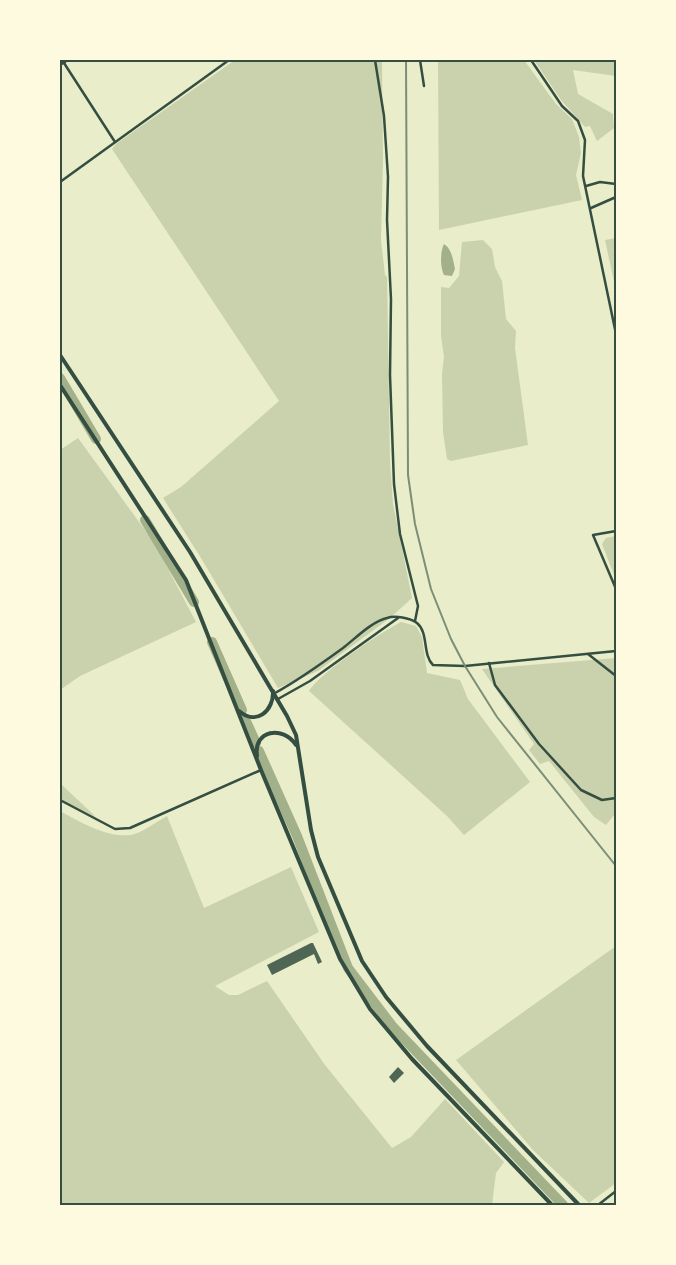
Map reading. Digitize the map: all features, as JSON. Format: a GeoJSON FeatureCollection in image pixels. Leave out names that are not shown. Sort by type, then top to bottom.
{"type":"FeatureCollection","features":[{"type":"Feature","properties":{"kind":"highway"},"geometry":{"type":"LineString","coordinates":[[60,355],[190,552],[275,693],[296,735],[311,830],[318,857],[362,961],[386,997],[427,1046],[579,1205]]}},
{"type":"Feature","properties":{"kind":"highway"},"geometry":{"type":"LineString","coordinates":[[60,385],[186,580],[261,770],[340,959],[370,1009],[412,1059],[552,1205]]}},
{"type":"Feature","properties":{"kind":"highway"},"geometry":{"type":"LineString","coordinates":[[238,710],[251,717],[262,715],[272,703],[272,688]]}},
{"type":"Feature","properties":{"kind":"highway"},"geometry":{"type":"LineString","coordinates":[[261,770],[256,750],[265,736],[273,732],[282,732],[289,736],[299,750]]}},
{"type":"Feature","properties":{"kind":"street"},"geometry":{"type":"LineString","coordinates":[[60,65],[68,60]]}},
{"type":"Feature","properties":{"kind":"street"},"geometry":{"type":"LineString","coordinates":[[60,182],[229,60]]}},
{"type":"Feature","properties":{"kind":"street"},"geometry":{"type":"LineString","coordinates":[[375,60],[384,116],[388,177],[387,220],[391,299],[390,375],[394,484],[400,534],[418,606],[415,621]]}},
{"type":"Feature","properties":{"kind":"street"},"geometry":{"type":"LineString","coordinates":[[420,60],[424,86]]}},
{"type":"Feature","properties":{"kind":"street"},"geometry":{"type":"LineString","coordinates":[[531,60],[559,101],[578,121],[585,140],[585,186],[616,334]]}},
{"type":"Feature","properties":{"kind":"street"},"geometry":{"type":"LineString","coordinates":[[64,62],[115,142]]}},
{"type":"Feature","properties":{"kind":"street"},"geometry":{"type":"LineString","coordinates":[[585,186],[600,182],[616,184]]}},
{"type":"Feature","properties":{"kind":"street"},"geometry":{"type":"LineString","coordinates":[[591,208],[616,197]]}},
{"type":"Feature","properties":{"kind":"street"},"geometry":{"type":"LineString","coordinates":[[616,531],[593,535],[616,589]]}},
{"type":"Feature","properties":{"kind":"street"},"geometry":{"type":"LineString","coordinates":[[278,699],[310,681],[398,618]]}},
{"type":"Feature","properties":{"kind":"street"},"geometry":{"type":"LineString","coordinates":[[275,693],[305,675],[384,619],[398,618],[415,621],[421,627],[428,657],[434,665],[465,666],[616,651]]}},
{"type":"Feature","properties":{"kind":"street"},"geometry":{"type":"LineString","coordinates":[[586,654],[616,676]]}},
{"type":"Feature","properties":{"kind":"street"},"geometry":{"type":"LineString","coordinates":[[489,663],[495,685],[539,744],[581,790],[602,800],[616,798]]}},
{"type":"Feature","properties":{"kind":"street"},"geometry":{"type":"LineString","coordinates":[[60,800],[115,829],[130,828],[261,770]]}},
{"type":"Feature","properties":{"kind":"street"},"geometry":{"type":"LineString","coordinates":[[598,1205],[616,1192]]}},
{"type":"Feature","properties":{"kind":"shaded area"},"geometry":{"type":"Polygon","coordinates":[[[235,60],[382,60],[383,160],[381,240],[385,275],[387,277],[390,462],[393,504],[412,598],[390,618],[318,671],[278,688],[163,498],[181,487],[279,401],[112,149],[116,144],[235,60]]]}},
{"type":"Feature","properties":{"kind":"shaded area"},"geometry":{"type":"Polygon","coordinates":[[[438,60],[524,60],[556,104],[572,119],[579,137],[581,153],[576,175],[582,200],[439,230],[438,60]]]}},
{"type":"Feature","properties":{"kind":"shaded area"},"geometry":{"type":"Polygon","coordinates":[[[534,60],[616,60],[616,76],[573,70],[578,94],[613,114],[614,128],[597,141],[590,126],[585,127],[561,100],[534,60]]]}},
{"type":"Feature","properties":{"kind":"shaded area"},"geometry":{"type":"Polygon","coordinates":[[[616,238],[616,291],[605,240],[616,238]]]}},
{"type":"Feature","properties":{"kind":"shaded area"},"geometry":{"type":"Polygon","coordinates":[[[483,240],[492,249],[495,267],[502,281],[506,319],[516,331],[515,348],[528,445],[451,461],[447,459],[443,432],[442,374],[444,357],[441,336],[441,287],[449,288],[459,276],[462,242],[483,240]]]}},
{"type":"Feature","properties":{"kind":"shaded area"},"geometry":{"type":"Polygon","coordinates":[[[444,244],[449,249],[453,258],[455,269],[452,276],[444,275],[441,264],[444,244]]]}},
{"type":"Feature","properties":{"kind":"shaded area"},"geometry":{"type":"Polygon","coordinates":[[[78,438],[155,544],[196,622],[80,676],[60,690],[60,450],[78,438]]]}},
{"type":"Feature","properties":{"kind":"shaded area"},"geometry":{"type":"Polygon","coordinates":[[[616,536],[616,580],[602,544],[606,538],[616,536]]]}},
{"type":"Feature","properties":{"kind":"shaded area"},"geometry":{"type":"Polygon","coordinates":[[[401,622],[416,626],[422,637],[427,673],[460,680],[468,699],[530,782],[464,835],[447,816],[309,691],[325,674],[338,664],[401,622]]]}},
{"type":"Feature","properties":{"kind":"shaded area"},"geometry":{"type":"Polygon","coordinates":[[[616,658],[616,816],[614,815],[606,825],[594,817],[549,761],[540,764],[529,750],[534,744],[482,669],[616,658]]]}},
{"type":"Feature","properties":{"kind":"shaded area"},"geometry":{"type":"Polygon","coordinates":[[[60,783],[62,785],[96,817],[60,800],[60,783]]]}},
{"type":"Feature","properties":{"kind":"shaded area"},"geometry":{"type":"Polygon","coordinates":[[[60,811],[103,832],[122,835],[140,832],[167,816],[204,908],[291,867],[319,932],[215,986],[229,995],[238,995],[267,981],[325,1065],[392,1148],[411,1137],[445,1099],[504,1162],[496,1173],[492,1205],[60,1205],[60,811]]]}},
{"type":"Feature","properties":{"kind":"shaded area"},"geometry":{"type":"Polygon","coordinates":[[[616,946],[616,1183],[589,1203],[533,1150],[456,1060],[616,946]]]}},
{"type":"Feature","properties":{"kind":"building"},"geometry":{"type":"Polygon","coordinates":[[[313,943],[322,962],[318,964],[314,954],[272,975],[267,965],[313,943]]]}},
{"type":"Feature","properties":{"kind":"building"},"geometry":{"type":"Polygon","coordinates":[[[398,1067],[404,1073],[394,1083],[389,1077],[398,1067]]]}},
{"type":"Feature","properties":{"kind":"waterway"},"geometry":{"type":"LineString","coordinates":[[60,378],[96,439]]}},
{"type":"Feature","properties":{"kind":"waterway"},"geometry":{"type":"LineString","coordinates":[[145,520],[194,602]]}},
{"type":"Feature","properties":{"kind":"waterway"},"geometry":{"type":"LineString","coordinates":[[212,642],[242,710]]}},
{"type":"Feature","properties":{"kind":"waterway"},"geometry":{"type":"LineString","coordinates":[[245,719],[256,743]]}},
{"type":"Feature","properties":{"kind":"waterway"},"geometry":{"type":"LineString","coordinates":[[259,751],[297,836],[348,968],[393,1027],[563,1205]]}},
{"type":"Feature","properties":{"kind":"railway"},"geometry":{"type":"LineString","coordinates":[[406,60],[408,475],[415,524],[431,589],[451,639],[465,666],[497,717],[616,866]]}}]}
